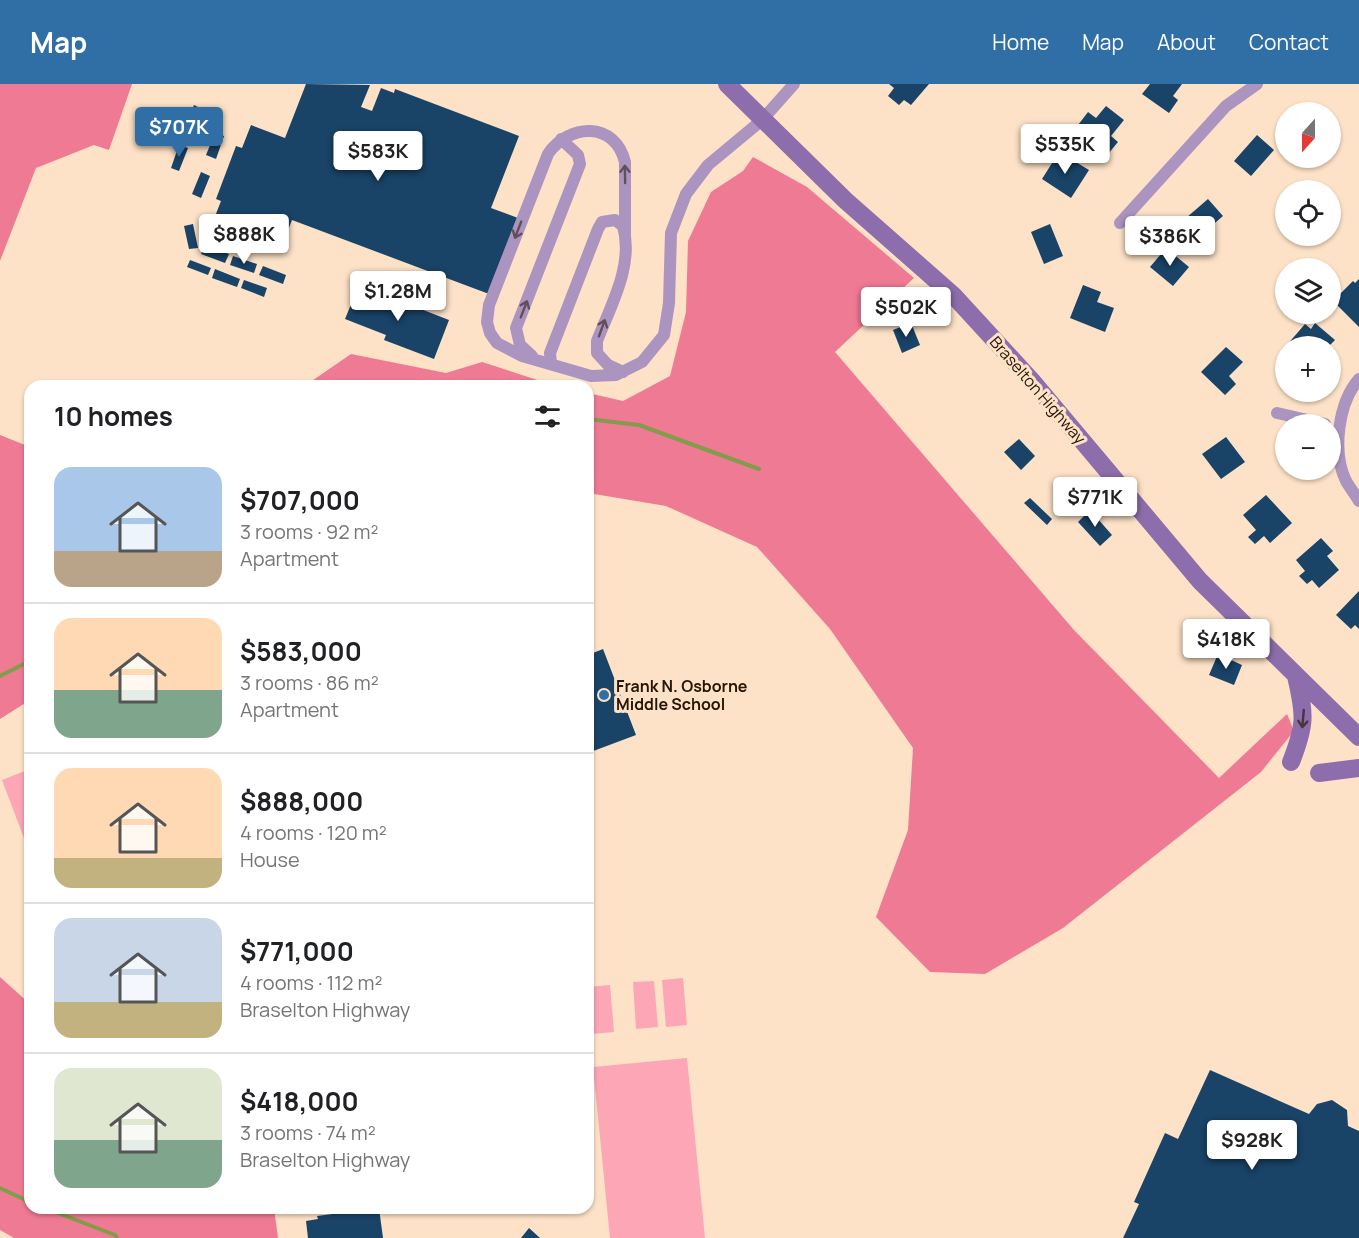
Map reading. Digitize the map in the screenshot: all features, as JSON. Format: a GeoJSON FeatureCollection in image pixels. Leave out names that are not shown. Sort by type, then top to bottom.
{"type":"FeatureCollection","features":[{"type":"Feature","properties":{"kind":"main road","name":"Braselton Highway"},"geometry":{"type":"LineString","coordinates":[[727,84],[845,200],[954,296],[1032,381],[1200,581],[1359,737]]}},
{"type":"Feature","properties":{"kind":"main road"},"geometry":{"type":"LineString","coordinates":[[1291,762],[1301,736],[1304,709],[1296,676]]}},
{"type":"Feature","properties":{"kind":"main road"},"geometry":{"type":"LineString","coordinates":[[1319,773],[1359,768]]}},
{"type":"Feature","properties":{"kind":"street"},"geometry":{"type":"LineString","coordinates":[[623,372],[608,365],[597,353],[597,342],[625,264],[625,162],[622,151],[614,142],[585,130],[571,133],[561,139],[548,154],[489,305],[487,322],[490,333],[497,344],[522,356],[591,376],[616,375],[623,372],[642,362],[664,335],[669,303],[671,233],[686,194],[708,165],[762,120],[794,84]]}},
{"type":"Feature","properties":{"kind":"street"},"geometry":{"type":"LineString","coordinates":[[1120,223],[1226,106],[1257,84]]}},
{"type":"Feature","properties":{"kind":"street"},"geometry":{"type":"LineString","coordinates":[[535,359],[520,345],[516,328],[580,164],[578,154],[561,139]]}},
{"type":"Feature","properties":{"kind":"street"},"geometry":{"type":"LineString","coordinates":[[551,363],[550,353],[602,222],[615,220],[623,226],[625,233]]}},
{"type":"Feature","properties":{"kind":"street"},"geometry":{"type":"LineString","coordinates":[[1340,414],[1353,386],[1359,379]]}},
{"type":"Feature","properties":{"kind":"street"},"geometry":{"type":"LineString","coordinates":[[1277,413],[1281,414]]}},
{"type":"Feature","properties":{"kind":"street"},"geometry":{"type":"LineString","coordinates":[[1341,460],[1345,479],[1359,501]]}},
{"type":"Feature","properties":{"kind":"shaded area"},"geometry":{"type":"Polygon","coordinates":[[[0,84],[132,84],[109,150],[94,145],[36,168],[0,261],[0,84]]]}},
{"type":"Feature","properties":{"kind":"shaded area"},"geometry":{"type":"Polygon","coordinates":[[[753,157],[807,187],[914,278],[835,352],[1074,630],[1219,778],[1287,714],[1294,731],[1261,772],[1063,928],[985,974],[930,972],[876,917],[908,830],[913,748],[830,629],[757,547],[666,506],[594,494],[594,394],[623,401],[670,376],[686,312],[688,241],[711,192],[743,171],[753,157]]]}},
{"type":"Feature","properties":{"kind":"shaded area"},"geometry":{"type":"Polygon","coordinates":[[[351,354],[446,373],[482,362],[538,380],[313,380],[351,354]]]}},
{"type":"Feature","properties":{"kind":"shaded area"},"geometry":{"type":"Polygon","coordinates":[[[0,435],[24,445],[24,704],[0,719],[0,435]]]}},
{"type":"Feature","properties":{"kind":"shaded area"},"geometry":{"type":"Polygon","coordinates":[[[24,771],[24,838],[2,780],[24,771]]]}},
{"type":"Feature","properties":{"kind":"shaded area"},"geometry":{"type":"Polygon","coordinates":[[[0,977],[24,999],[24,1214],[275,1214],[278,1238],[14,1238],[0,1230],[0,977]]]}},
{"type":"Feature","properties":{"kind":"shaded area"},"geometry":{"type":"Polygon","coordinates":[[[683,978],[687,1025],[666,1027],[662,980],[683,978]]]}},
{"type":"Feature","properties":{"kind":"shaded area"},"geometry":{"type":"Polygon","coordinates":[[[654,981],[658,1027],[636,1029],[633,982],[654,981]]]}},
{"type":"Feature","properties":{"kind":"shaded area"},"geometry":{"type":"Polygon","coordinates":[[[610,985],[614,1032],[594,1034],[594,987],[610,985]]]}},
{"type":"Feature","properties":{"kind":"shaded area"},"geometry":{"type":"Polygon","coordinates":[[[687,1058],[705,1238],[610,1238],[594,1067],[687,1058]]]}},
{"type":"Feature","properties":{"kind":"building"},"geometry":{"type":"Polygon","coordinates":[[[306,84],[370,85],[361,107],[372,111],[381,88],[394,93],[395,89],[519,136],[491,208],[518,218],[489,294],[292,220],[280,250],[212,224],[221,201],[216,199],[236,146],[242,148],[251,125],[285,138],[306,84]]]}},
{"type":"Feature","properties":{"kind":"building"},"geometry":{"type":"Polygon","coordinates":[[[889,84],[929,84],[911,105],[904,100],[899,105],[888,96],[894,88],[889,84]]]}},
{"type":"Feature","properties":{"kind":"building"},"geometry":{"type":"Polygon","coordinates":[[[1150,84],[1182,84],[1173,96],[1178,100],[1169,113],[1142,94],[1150,84]]]}},
{"type":"Feature","properties":{"kind":"building"},"geometry":{"type":"Polygon","coordinates":[[[194,105],[202,109],[194,131],[185,127],[194,105]]]}},
{"type":"Feature","properties":{"kind":"building"},"geometry":{"type":"Polygon","coordinates":[[[1106,106],[1124,120],[1111,136],[1118,142],[1108,154],[1075,129],[1088,112],[1096,118],[1106,106]]]}},
{"type":"Feature","properties":{"kind":"building"},"geometry":{"type":"Polygon","coordinates":[[[215,133],[224,136],[216,159],[206,155],[215,133]]]}},
{"type":"Feature","properties":{"kind":"building"},"geometry":{"type":"Polygon","coordinates":[[[1257,135],[1274,150],[1251,176],[1234,161],[1257,135]]]}},
{"type":"Feature","properties":{"kind":"building"},"geometry":{"type":"Polygon","coordinates":[[[179,145],[188,148],[179,171],[171,168],[179,145]]]}},
{"type":"Feature","properties":{"kind":"building"},"geometry":{"type":"Polygon","coordinates":[[[1059,152],[1089,170],[1071,198],[1042,179],[1059,152]]]}},
{"type":"Feature","properties":{"kind":"building"},"geometry":{"type":"Polygon","coordinates":[[[201,172],[210,176],[201,198],[192,194],[201,172]]]}},
{"type":"Feature","properties":{"kind":"building"},"geometry":{"type":"Polygon","coordinates":[[[1208,199],[1223,216],[1201,235],[1186,218],[1208,199]]]}},
{"type":"Feature","properties":{"kind":"building"},"geometry":{"type":"Polygon","coordinates":[[[193,224],[198,248],[189,249],[184,226],[193,224]]]}},
{"type":"Feature","properties":{"kind":"building"},"geometry":{"type":"Polygon","coordinates":[[[1050,224],[1063,256],[1044,264],[1031,232],[1050,224]]]}},
{"type":"Feature","properties":{"kind":"building"},"geometry":{"type":"Polygon","coordinates":[[[205,244],[229,254],[225,263],[201,254],[205,244]]]}},
{"type":"Feature","properties":{"kind":"building"},"geometry":{"type":"Polygon","coordinates":[[[1166,248],[1189,267],[1173,286],[1150,267],[1166,248]]]}},
{"type":"Feature","properties":{"kind":"building"},"geometry":{"type":"Polygon","coordinates":[[[233,256],[257,264],[254,273],[230,265],[233,256]]]}},
{"type":"Feature","properties":{"kind":"building"},"geometry":{"type":"Polygon","coordinates":[[[190,260],[211,268],[208,275],[187,267],[190,260]]]}},
{"type":"Feature","properties":{"kind":"building"},"geometry":{"type":"Polygon","coordinates":[[[263,266],[286,275],[283,284],[259,275],[263,266]]]}},
{"type":"Feature","properties":{"kind":"building"},"geometry":{"type":"Polygon","coordinates":[[[215,269],[240,279],[237,287],[212,278],[215,269]]]}},
{"type":"Feature","properties":{"kind":"building"},"geometry":{"type":"Polygon","coordinates":[[[1359,279],[1359,327],[1341,309],[1341,293],[1353,281],[1355,283],[1359,279]]]}},
{"type":"Feature","properties":{"kind":"building"},"geometry":{"type":"Polygon","coordinates":[[[244,280],[267,288],[264,297],[241,288],[244,280]]]}},
{"type":"Feature","properties":{"kind":"building"},"geometry":{"type":"Polygon","coordinates":[[[359,285],[449,320],[434,359],[384,340],[386,335],[345,319],[359,285]]]}},
{"type":"Feature","properties":{"kind":"building"},"geometry":{"type":"Polygon","coordinates":[[[1083,285],[1101,292],[1097,302],[1114,308],[1105,332],[1070,318],[1083,285]]]}},
{"type":"Feature","properties":{"kind":"building"},"geometry":{"type":"Polygon","coordinates":[[[911,323],[920,345],[902,353],[893,330],[911,323]]]}},
{"type":"Feature","properties":{"kind":"building"},"geometry":{"type":"Polygon","coordinates":[[[1305,324],[1311,329],[1316,324],[1330,336],[1295,336],[1305,324]]]}},
{"type":"Feature","properties":{"kind":"building"},"geometry":{"type":"Polygon","coordinates":[[[1226,347],[1243,362],[1229,376],[1236,384],[1225,395],[1201,372],[1226,347]]]}},
{"type":"Feature","properties":{"kind":"building"},"geometry":{"type":"Polygon","coordinates":[[[1226,437],[1245,462],[1221,479],[1202,454],[1226,437]]]}},
{"type":"Feature","properties":{"kind":"building"},"geometry":{"type":"Polygon","coordinates":[[[1019,439],[1035,456],[1021,470],[1004,452],[1019,439]]]}},
{"type":"Feature","properties":{"kind":"building"},"geometry":{"type":"Polygon","coordinates":[[[1266,495],[1292,523],[1270,543],[1264,536],[1255,544],[1248,537],[1256,530],[1243,515],[1266,495]]]}},
{"type":"Feature","properties":{"kind":"building"},"geometry":{"type":"Polygon","coordinates":[[[1030,498],[1052,519],[1047,525],[1024,503],[1030,498]]]}},
{"type":"Feature","properties":{"kind":"building"},"geometry":{"type":"Polygon","coordinates":[[[1090,510],[1112,535],[1100,546],[1078,522],[1090,510]]]}},
{"type":"Feature","properties":{"kind":"building"},"geometry":{"type":"Polygon","coordinates":[[[1321,538],[1333,551],[1327,556],[1339,570],[1319,588],[1312,580],[1307,584],[1299,576],[1305,571],[1296,560],[1321,538]]]}},
{"type":"Feature","properties":{"kind":"building"},"geometry":{"type":"Polygon","coordinates":[[[1359,591],[1359,629],[1355,625],[1351,629],[1336,615],[1359,591]]]}},
{"type":"Feature","properties":{"kind":"building","name":"Frank N. Osborne Middle School"},"geometry":{"type":"Polygon","coordinates":[[[603,649],[636,735],[594,751],[594,653],[603,649]]]}},
{"type":"Feature","properties":{"kind":"building"},"geometry":{"type":"Polygon","coordinates":[[[1218,654],[1242,665],[1234,685],[1209,675],[1218,654]]]}},
{"type":"Feature","properties":{"kind":"building"},"geometry":{"type":"Polygon","coordinates":[[[1210,1070],[1309,1114],[1317,1104],[1332,1100],[1347,1110],[1348,1126],[1359,1131],[1359,1238],[1123,1238],[1139,1204],[1134,1202],[1165,1133],[1178,1139],[1210,1070]]]}},
{"type":"Feature","properties":{"kind":"building"},"geometry":{"type":"Polygon","coordinates":[[[380,1214],[383,1238],[308,1238],[306,1221],[318,1219],[317,1216],[380,1214]]]}},
{"type":"Feature","properties":{"kind":"building"},"geometry":{"type":"Polygon","coordinates":[[[529,1228],[540,1238],[521,1238],[529,1228]]]}},
{"type":"Feature","properties":{"kind":"waterway"},"geometry":{"type":"LineString","coordinates":[[594,420],[639,425],[759,469]]}},
{"type":"Feature","properties":{"kind":"waterway"},"geometry":{"type":"LineString","coordinates":[[0,676],[24,664]]}},
{"type":"Feature","properties":{"kind":"waterway"},"geometry":{"type":"LineString","coordinates":[[0,1188],[24,1199]]}},
{"type":"Feature","properties":{"kind":"waterway"},"geometry":{"type":"LineString","coordinates":[[61,1214],[115,1235],[117,1238]]}},
{"type":"Feature","properties":{"kind":"place","name":"Frank N. Osborne Middle School"},"geometry":{"type":"Point","coordinates":[604,695]}}]}
